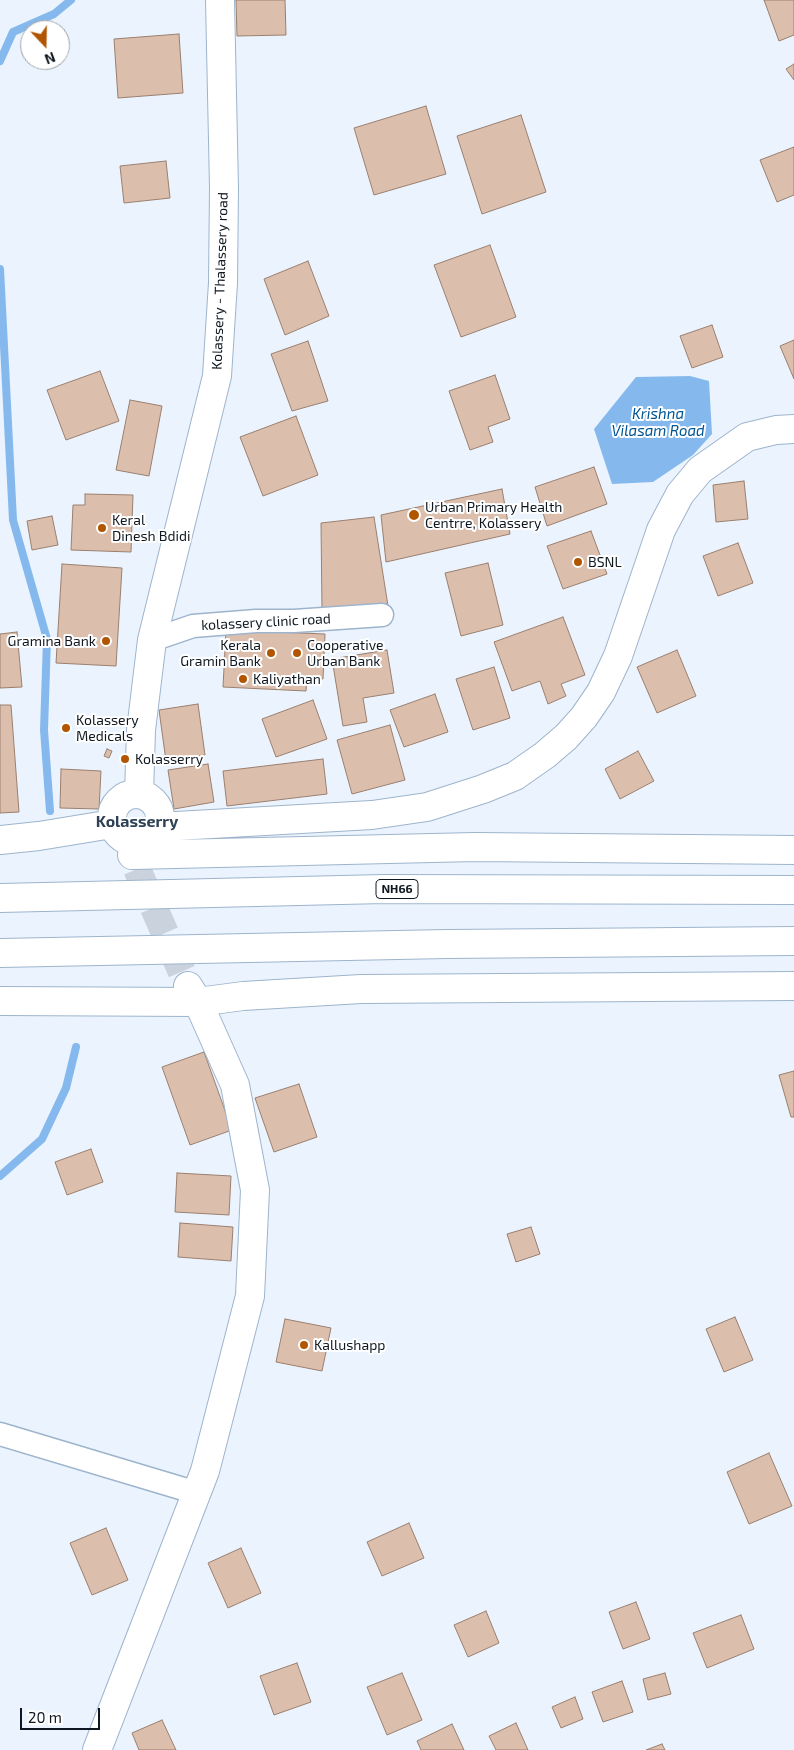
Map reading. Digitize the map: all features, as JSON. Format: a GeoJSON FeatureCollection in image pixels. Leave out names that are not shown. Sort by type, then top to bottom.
{"type":"FeatureCollection","features":[{"type":"Feature","properties":{"kind":"main road","name":"Kolassery - Thalassery road"},"geometry":{"type":"LineString","coordinates":[[140,794],[141,730],[152,640],[217,376],[223,282],[224,188],[220,0]]}},
{"type":"Feature","properties":{"kind":"main road"},"geometry":{"type":"LineString","coordinates":[[158,827],[372,815],[427,808],[515,776],[545,755],[566,737],[584,717],[601,692],[618,656],[661,530],[680,494],[700,470],[747,437],[776,430],[794,429]]}},
{"type":"Feature","properties":{"kind":"main road"},"geometry":{"type":"LineString","coordinates":[[140,794],[148,796],[158,808],[160,816],[158,827],[150,838],[127,847],[111,816],[113,808],[124,796],[140,794]]}},
{"type":"Feature","properties":{"kind":"main road"},"geometry":{"type":"LineString","coordinates":[[0,840],[39,836],[127,847],[794,850]]}},
{"type":"Feature","properties":{"kind":"main road","name":"NH66"},"geometry":{"type":"LineString","coordinates":[[0,898],[384,889],[794,890]]}},
{"type":"Feature","properties":{"kind":"main road"},"geometry":{"type":"LineString","coordinates":[[0,954],[437,944],[794,941]]}},
{"type":"Feature","properties":{"kind":"main road"},"geometry":{"type":"LineString","coordinates":[[0,1001],[193,994],[243,996],[360,988],[794,986]]}},
{"type":"Feature","properties":{"kind":"main road"},"geometry":{"type":"LineString","coordinates":[[97,1750],[205,1471],[250,1296],[255,1190],[235,1085],[193,994]]}},
{"type":"Feature","properties":{"kind":"street","name":"kolassery clinic road"},"geometry":{"type":"LineString","coordinates":[[152,640],[193,626],[256,620],[294,620],[382,615]]}},
{"type":"Feature","properties":{"kind":"street"},"geometry":{"type":"LineString","coordinates":[[0,1434],[196,1493]]}},
{"type":"Feature","properties":{"kind":"water","name":"Krishna Vilasam Road"},"geometry":{"type":"Polygon","coordinates":[[[690,376],[709,381],[712,434],[693,455],[653,482],[612,484],[594,429],[636,377],[690,376]]]}},
{"type":"Feature","properties":{"kind":"building"},"geometry":{"type":"Polygon","coordinates":[[[236,0],[285,0],[286,35],[237,36],[236,0]]]}},
{"type":"Feature","properties":{"kind":"building"},"geometry":{"type":"Polygon","coordinates":[[[764,0],[794,0],[794,35],[779,41],[764,0]]]}},
{"type":"Feature","properties":{"kind":"building"},"geometry":{"type":"Polygon","coordinates":[[[179,34],[183,93],[118,98],[114,39],[179,34]]]}},
{"type":"Feature","properties":{"kind":"building"},"geometry":{"type":"Polygon","coordinates":[[[794,64],[794,80],[786,69],[794,64]]]}},
{"type":"Feature","properties":{"kind":"building"},"geometry":{"type":"Polygon","coordinates":[[[426,106],[446,174],[374,195],[354,128],[426,106]]]}},
{"type":"Feature","properties":{"kind":"building"},"geometry":{"type":"Polygon","coordinates":[[[521,115],[546,192],[482,214],[457,136],[521,115]]]}},
{"type":"Feature","properties":{"kind":"building"},"geometry":{"type":"Polygon","coordinates":[[[794,147],[794,195],[777,202],[760,160],[794,147]]]}},
{"type":"Feature","properties":{"kind":"building"},"geometry":{"type":"Polygon","coordinates":[[[166,161],[170,198],[124,203],[120,166],[166,161]]]}},
{"type":"Feature","properties":{"kind":"building"},"geometry":{"type":"Polygon","coordinates":[[[490,245],[516,317],[461,337],[434,265],[490,245]]]}},
{"type":"Feature","properties":{"kind":"building"},"geometry":{"type":"Polygon","coordinates":[[[308,261],[329,316],[285,335],[264,279],[308,261]]]}},
{"type":"Feature","properties":{"kind":"building"},"geometry":{"type":"Polygon","coordinates":[[[712,325],[723,357],[692,368],[680,336],[712,325]]]}},
{"type":"Feature","properties":{"kind":"building"},"geometry":{"type":"Polygon","coordinates":[[[794,340],[794,379],[780,346],[794,340]]]}},
{"type":"Feature","properties":{"kind":"building"},"geometry":{"type":"Polygon","coordinates":[[[308,341],[328,401],[292,411],[271,354],[308,341]]]}},
{"type":"Feature","properties":{"kind":"building"},"geometry":{"type":"Polygon","coordinates":[[[100,371],[119,421],[66,440],[47,390],[100,371]]]}},
{"type":"Feature","properties":{"kind":"building"},"geometry":{"type":"Polygon","coordinates":[[[495,375],[510,419],[488,427],[493,442],[470,450],[449,391],[495,375]]]}},
{"type":"Feature","properties":{"kind":"building"},"geometry":{"type":"Polygon","coordinates":[[[130,400],[162,406],[149,476],[116,470],[130,400]]]}},
{"type":"Feature","properties":{"kind":"building"},"geometry":{"type":"Polygon","coordinates":[[[296,416],[318,475],[263,496],[240,437],[296,416]]]}},
{"type":"Feature","properties":{"kind":"building"},"geometry":{"type":"Polygon","coordinates":[[[594,467],[607,504],[547,526],[535,487],[594,467]]]}},
{"type":"Feature","properties":{"kind":"building"},"geometry":{"type":"Polygon","coordinates":[[[744,481],[748,519],[716,522],[713,485],[744,481]]]}},
{"type":"Feature","properties":{"kind":"building"},"geometry":{"type":"Polygon","coordinates":[[[502,489],[510,534],[386,562],[381,515],[502,489]]]}},
{"type":"Feature","properties":{"kind":"building","name":"Keral Dinesh Bdidi"},"geometry":{"type":"Polygon","coordinates":[[[85,494],[133,495],[131,552],[71,550],[73,505],[85,505],[85,494]]]}},
{"type":"Feature","properties":{"kind":"building"},"geometry":{"type":"Polygon","coordinates":[[[52,516],[58,545],[32,550],[27,521],[52,516]]]}},
{"type":"Feature","properties":{"kind":"building"},"geometry":{"type":"Polygon","coordinates":[[[374,517],[388,606],[322,610],[321,523],[374,517]]]}},
{"type":"Feature","properties":{"kind":"building","name":"BSNL"},"geometry":{"type":"Polygon","coordinates":[[[591,531],[607,574],[563,589],[547,546],[591,531]]]}},
{"type":"Feature","properties":{"kind":"building"},"geometry":{"type":"Polygon","coordinates":[[[738,543],[753,583],[718,596],[703,556],[738,543]]]}},
{"type":"Feature","properties":{"kind":"building"},"geometry":{"type":"Polygon","coordinates":[[[488,563],[503,625],[461,636],[445,573],[488,563]]]}},
{"type":"Feature","properties":{"kind":"building"},"geometry":{"type":"Polygon","coordinates":[[[62,564],[122,568],[116,666],[56,663],[62,564]]]}},
{"type":"Feature","properties":{"kind":"building"},"geometry":{"type":"Polygon","coordinates":[[[563,617],[585,675],[561,684],[566,696],[548,704],[540,681],[512,691],[494,642],[563,617]]]}},
{"type":"Feature","properties":{"kind":"building"},"geometry":{"type":"Polygon","coordinates":[[[226,630],[325,634],[323,679],[307,678],[306,691],[223,687],[226,630]]]}},
{"type":"Feature","properties":{"kind":"building"},"geometry":{"type":"Polygon","coordinates":[[[17,632],[22,687],[0,688],[0,634],[17,632]]]}},
{"type":"Feature","properties":{"kind":"building"},"geometry":{"type":"Polygon","coordinates":[[[387,650],[394,693],[363,698],[367,722],[343,726],[332,659],[387,650]]]}},
{"type":"Feature","properties":{"kind":"building"},"geometry":{"type":"Polygon","coordinates":[[[677,650],[696,696],[657,713],[637,667],[677,650]]]}},
{"type":"Feature","properties":{"kind":"building"},"geometry":{"type":"Polygon","coordinates":[[[494,667],[510,718],[473,730],[456,679],[494,667]]]}},
{"type":"Feature","properties":{"kind":"building"},"geometry":{"type":"Polygon","coordinates":[[[435,694],[448,732],[404,747],[390,710],[435,694]]]}},
{"type":"Feature","properties":{"kind":"building"},"geometry":{"type":"Polygon","coordinates":[[[313,700],[327,739],[276,757],[262,719],[313,700]]]}},
{"type":"Feature","properties":{"kind":"building"},"geometry":{"type":"Polygon","coordinates":[[[198,704],[205,755],[166,761],[159,710],[198,704]]]}},
{"type":"Feature","properties":{"kind":"building"},"geometry":{"type":"Polygon","coordinates":[[[0,705],[11,705],[19,812],[0,813],[0,705]]]}},
{"type":"Feature","properties":{"kind":"building"},"geometry":{"type":"Polygon","coordinates":[[[390,725],[405,780],[352,794],[337,740],[390,725]]]}},
{"type":"Feature","properties":{"kind":"building"},"geometry":{"type":"Polygon","coordinates":[[[107,749],[112,751],[109,758],[104,756],[107,749]]]}},
{"type":"Feature","properties":{"kind":"building"},"geometry":{"type":"Polygon","coordinates":[[[638,751],[654,781],[620,799],[605,769],[638,751]]]}},
{"type":"Feature","properties":{"kind":"building"},"geometry":{"type":"Polygon","coordinates":[[[323,759],[327,794],[227,806],[223,771],[323,759]]]}},
{"type":"Feature","properties":{"kind":"building"},"geometry":{"type":"Polygon","coordinates":[[[208,764],[214,802],[174,809],[168,770],[208,764]]]}},
{"type":"Feature","properties":{"kind":"building"},"geometry":{"type":"Polygon","coordinates":[[[61,769],[101,771],[99,809],[60,808],[61,769]]]}},
{"type":"Feature","properties":{"kind":"building"},"geometry":{"type":"Polygon","coordinates":[[[204,1052],[232,1130],[190,1145],[162,1067],[204,1052]]]}},
{"type":"Feature","properties":{"kind":"building"},"geometry":{"type":"Polygon","coordinates":[[[794,1071],[794,1117],[791,1117],[779,1075],[794,1071]]]}},
{"type":"Feature","properties":{"kind":"building"},"geometry":{"type":"Polygon","coordinates":[[[299,1084],[317,1137],[274,1152],[255,1098],[299,1084]]]}},
{"type":"Feature","properties":{"kind":"building"},"geometry":{"type":"Polygon","coordinates":[[[91,1149],[103,1182],[67,1195],[55,1162],[91,1149]]]}},
{"type":"Feature","properties":{"kind":"building"},"geometry":{"type":"Polygon","coordinates":[[[177,1173],[231,1176],[229,1215],[175,1212],[177,1173]]]}},
{"type":"Feature","properties":{"kind":"building"},"geometry":{"type":"Polygon","coordinates":[[[180,1223],[233,1227],[231,1261],[178,1257],[180,1223]]]}},
{"type":"Feature","properties":{"kind":"building"},"geometry":{"type":"Polygon","coordinates":[[[531,1227],[540,1254],[516,1262],[507,1234],[531,1227]]]}},
{"type":"Feature","properties":{"kind":"building"},"geometry":{"type":"Polygon","coordinates":[[[735,1317],[753,1360],[724,1372],[706,1329],[735,1317]]]}},
{"type":"Feature","properties":{"kind":"building","name":"Kallushapp"},"geometry":{"type":"Polygon","coordinates":[[[285,1319],[331,1328],[322,1371],[276,1362],[285,1319]]]}},
{"type":"Feature","properties":{"kind":"building"},"geometry":{"type":"Polygon","coordinates":[[[769,1453],[792,1506],[749,1524],[727,1472],[769,1453]]]}},
{"type":"Feature","properties":{"kind":"building"},"geometry":{"type":"Polygon","coordinates":[[[409,1523],[424,1558],[382,1576],[367,1542],[409,1523]]]}},
{"type":"Feature","properties":{"kind":"building"},"geometry":{"type":"Polygon","coordinates":[[[106,1528],[128,1580],[92,1595],[70,1543],[106,1528]]]}},
{"type":"Feature","properties":{"kind":"building"},"geometry":{"type":"Polygon","coordinates":[[[241,1548],[261,1593],[228,1608],[208,1563],[241,1548]]]}},
{"type":"Feature","properties":{"kind":"building"},"geometry":{"type":"Polygon","coordinates":[[[636,1602],[650,1639],[623,1649],[609,1612],[636,1602]]]}},
{"type":"Feature","properties":{"kind":"building"},"geometry":{"type":"Polygon","coordinates":[[[486,1611],[499,1643],[468,1657],[454,1625],[486,1611]]]}},
{"type":"Feature","properties":{"kind":"building"},"geometry":{"type":"Polygon","coordinates":[[[741,1615],[754,1649],[707,1668],[693,1633],[741,1615]]]}},
{"type":"Feature","properties":{"kind":"building"},"geometry":{"type":"Polygon","coordinates":[[[297,1663],[311,1702],[274,1715],[260,1676],[297,1663]]]}},
{"type":"Feature","properties":{"kind":"building"},"geometry":{"type":"Polygon","coordinates":[[[402,1673],[422,1720],[387,1735],[367,1687],[402,1673]]]}},
{"type":"Feature","properties":{"kind":"building"},"geometry":{"type":"Polygon","coordinates":[[[665,1673],[671,1694],[648,1700],[643,1679],[665,1673]]]}},
{"type":"Feature","properties":{"kind":"building"},"geometry":{"type":"Polygon","coordinates":[[[622,1681],[633,1712],[603,1722],[592,1692],[622,1681]]]}},
{"type":"Feature","properties":{"kind":"building"},"geometry":{"type":"Polygon","coordinates":[[[575,1697],[583,1719],[561,1728],[552,1707],[575,1697]]]}},
{"type":"Feature","properties":{"kind":"building"},"geometry":{"type":"Polygon","coordinates":[[[162,1720],[176,1750],[139,1750],[132,1733],[162,1720]]]}},
{"type":"Feature","properties":{"kind":"building"},"geometry":{"type":"Polygon","coordinates":[[[516,1723],[528,1750],[496,1750],[489,1736],[516,1723]]]}},
{"type":"Feature","properties":{"kind":"building"},"geometry":{"type":"Polygon","coordinates":[[[452,1724],[464,1750],[421,1750],[417,1741],[452,1724]]]}},
{"type":"Feature","properties":{"kind":"building"},"geometry":{"type":"Polygon","coordinates":[[[662,1744],[665,1750],[646,1750],[662,1744]]]}},
{"type":"Feature","properties":{"kind":"waterway"},"geometry":{"type":"LineString","coordinates":[[0,61],[13,32],[54,14],[71,0]]}},
{"type":"Feature","properties":{"kind":"waterway"},"geometry":{"type":"LineString","coordinates":[[0,269],[13,520],[47,639],[44,730],[50,811]]}},
{"type":"Feature","properties":{"kind":"waterway"},"geometry":{"type":"LineString","coordinates":[[0,1176],[42,1139],[66,1088],[76,1047]]}},
{"type":"Feature","properties":{"kind":"tunnel"},"geometry":{"type":"LineString","coordinates":[[137,869],[188,986]]}},
{"type":"Feature","properties":{"kind":"place","name":"Urban Primary Health Centrre, Kolassery"},"geometry":{"type":"Point","coordinates":[414,515]}},
{"type":"Feature","properties":{"kind":"place","name":"Keral Dinesh Bdidi"},"geometry":{"type":"Point","coordinates":[102,528]}},
{"type":"Feature","properties":{"kind":"place","name":"BSNL"},"geometry":{"type":"Point","coordinates":[578,562]}},
{"type":"Feature","properties":{"kind":"place","name":"Gramina Bank"},"geometry":{"type":"Point","coordinates":[106,641]}},
{"type":"Feature","properties":{"kind":"place","name":"Kerala Gramin Bank"},"geometry":{"type":"Point","coordinates":[271,653]}},
{"type":"Feature","properties":{"kind":"place","name":"Cooperative Urban Bank"},"geometry":{"type":"Point","coordinates":[297,653]}},
{"type":"Feature","properties":{"kind":"place","name":"Kaliyathan"},"geometry":{"type":"Point","coordinates":[243,679]}},
{"type":"Feature","properties":{"kind":"place","name":"Kolassery Medicals"},"geometry":{"type":"Point","coordinates":[66,728]}},
{"type":"Feature","properties":{"kind":"place","name":"Kolasserry"},"geometry":{"type":"Point","coordinates":[125,759]}},
{"type":"Feature","properties":{"kind":"place","name":"Kallushapp"},"geometry":{"type":"Point","coordinates":[304,1345]}},
{"type":"Feature","properties":{"kind":"district","name":"Kolasserry"},"geometry":{"type":"Point","coordinates":[137,822]}}]}
